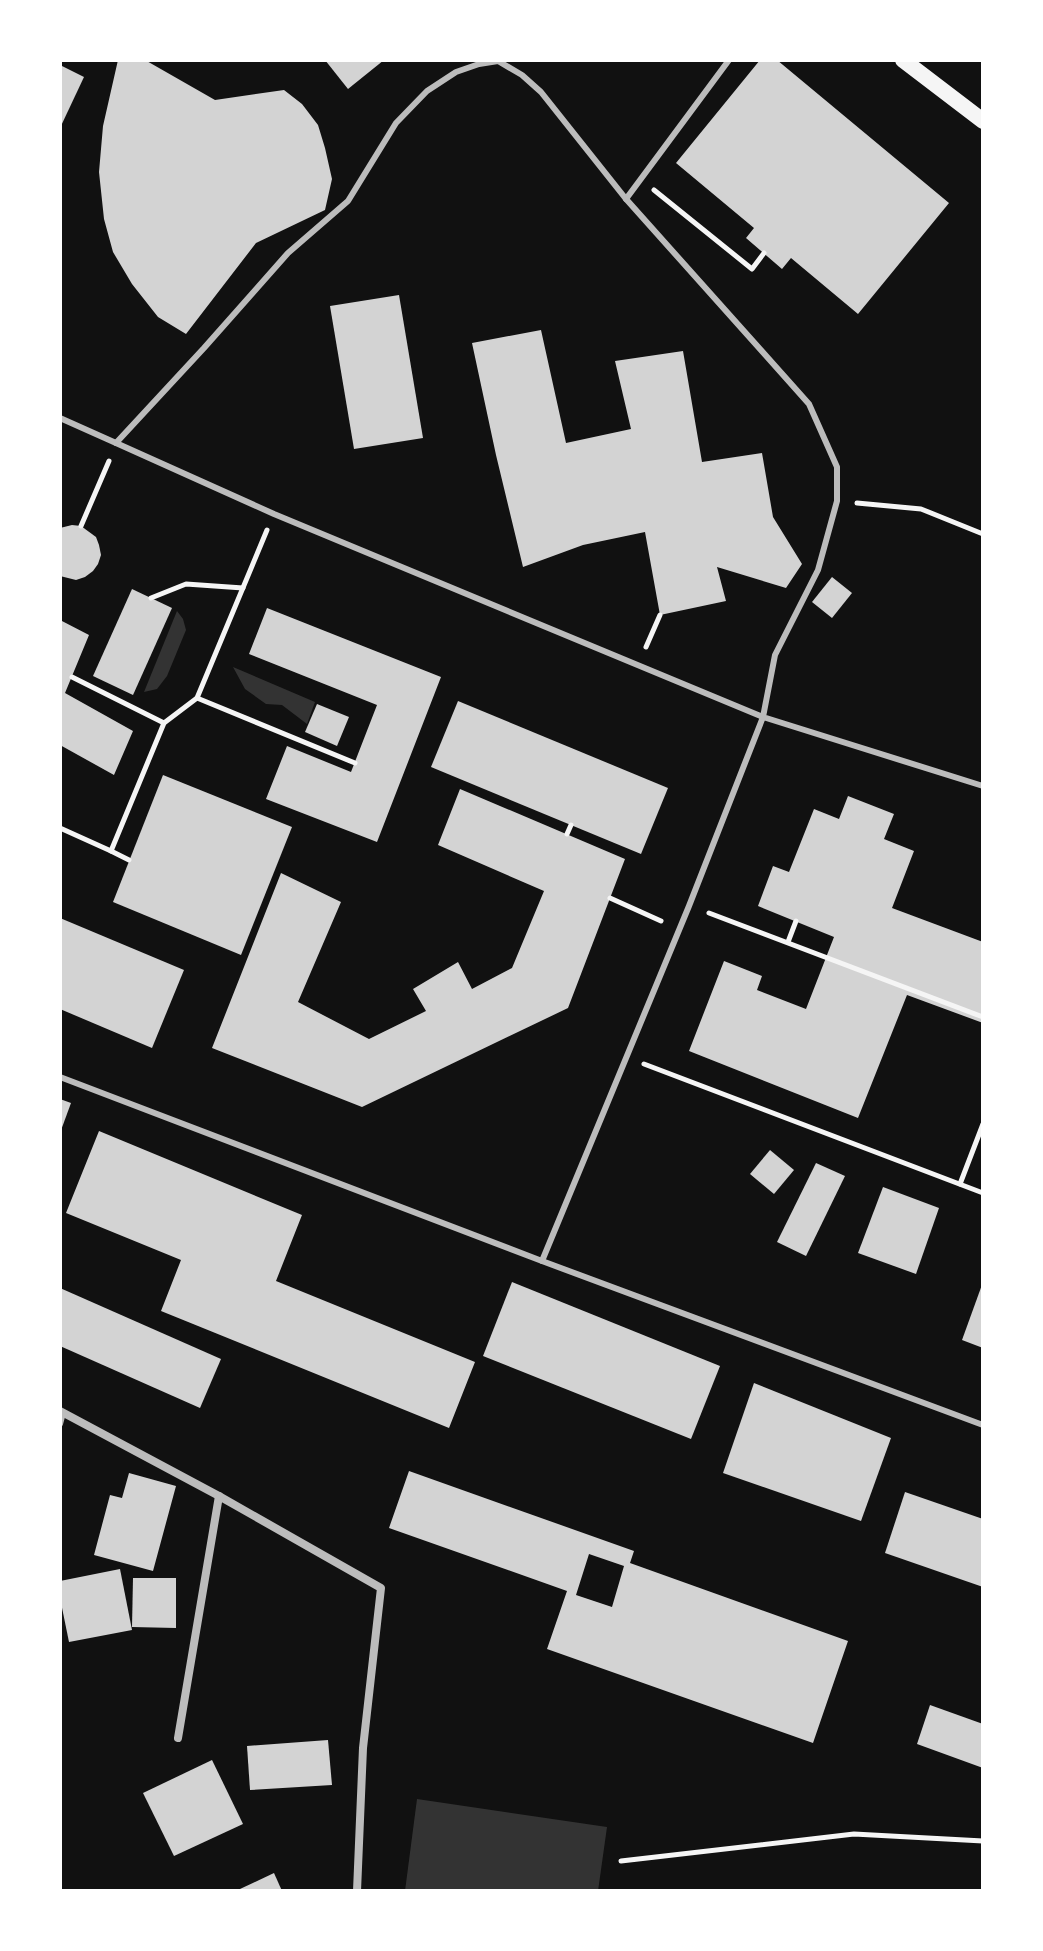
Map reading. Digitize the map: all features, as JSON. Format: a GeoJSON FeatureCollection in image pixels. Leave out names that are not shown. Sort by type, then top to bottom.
{"type":"FeatureCollection","features":[{"type":"Feature","properties":{"kind":"main road"},"geometry":{"type":"LineString","coordinates":[[903,60],[983,121]]}},
{"type":"Feature","properties":{"kind":"street"},"geometry":{"type":"LineString","coordinates":[[62,1412],[381,1588],[363,1748],[357,1891]]}},
{"type":"Feature","properties":{"kind":"street"},"geometry":{"type":"LineString","coordinates":[[178,1738],[219,1496]]}},
{"type":"Feature","properties":{"kind":"lane"},"geometry":{"type":"LineString","coordinates":[[626,199],[729,60]]}},
{"type":"Feature","properties":{"kind":"lane"},"geometry":{"type":"LineString","coordinates":[[116,443],[288,253],[348,201],[396,123],[427,91],[456,72],[498,61],[522,75],[541,92],[626,199],[809,404],[837,467],[837,501],[818,570],[775,655],[763,717],[689,906],[542,1261]]}},
{"type":"Feature","properties":{"kind":"lane"},"geometry":{"type":"LineString","coordinates":[[60,418],[274,514],[763,717],[983,786]]}},
{"type":"Feature","properties":{"kind":"lane"},"geometry":{"type":"LineString","coordinates":[[60,1077],[983,1425]]}},
{"type":"Feature","properties":{"kind":"lane"},"geometry":{"type":"LineString","coordinates":[[60,1424],[62,1412]]}},
{"type":"Feature","properties":{"kind":"path"},"geometry":{"type":"LineString","coordinates":[[641,179],[752,269],[764,253]]}},
{"type":"Feature","properties":{"kind":"path"},"geometry":{"type":"LineString","coordinates":[[81,526],[116,443]]}},
{"type":"Feature","properties":{"kind":"path"},"geometry":{"type":"LineString","coordinates":[[837,501],[921,509],[983,534]]}},
{"type":"Feature","properties":{"kind":"path"},"geometry":{"type":"LineString","coordinates":[[111,851],[164,723],[197,698],[274,514]]}},
{"type":"Feature","properties":{"kind":"path"},"geometry":{"type":"LineString","coordinates":[[151,598],[186,584],[243,588]]}},
{"type":"Feature","properties":{"kind":"path"},"geometry":{"type":"LineString","coordinates":[[638,665],[660,615]]}},
{"type":"Feature","properties":{"kind":"path"},"geometry":{"type":"LineString","coordinates":[[72,677],[164,723]]}},
{"type":"Feature","properties":{"kind":"path"},"geometry":{"type":"LineString","coordinates":[[197,698],[355,763]]}},
{"type":"Feature","properties":{"kind":"path"},"geometry":{"type":"LineString","coordinates":[[567,834],[571,825]]}},
{"type":"Feature","properties":{"kind":"path"},"geometry":{"type":"LineString","coordinates":[[60,828],[129,860]]}},
{"type":"Feature","properties":{"kind":"path"},"geometry":{"type":"LineString","coordinates":[[610,898],[679,929]]}},
{"type":"Feature","properties":{"kind":"path"},"geometry":{"type":"LineString","coordinates":[[689,906],[983,1017]]}},
{"type":"Feature","properties":{"kind":"path"},"geometry":{"type":"LineString","coordinates":[[788,942],[796,921]]}},
{"type":"Feature","properties":{"kind":"path"},"geometry":{"type":"LineString","coordinates":[[626,1057],[983,1193]]}},
{"type":"Feature","properties":{"kind":"path"},"geometry":{"type":"LineString","coordinates":[[960,1184],[983,1124]]}},
{"type":"Feature","properties":{"kind":"path"},"geometry":{"type":"LineString","coordinates":[[621,1861],[854,1834],[983,1841]]}},
{"type":"Feature","properties":{"kind":"shaded area"},"geometry":{"type":"Polygon","coordinates":[[[177,611],[186,630],[167,676],[157,689],[144,692],[177,611]]]}},
{"type":"Feature","properties":{"kind":"shaded area"},"geometry":{"type":"Polygon","coordinates":[[[233,667],[315,702],[307,724],[282,705],[266,704],[245,689],[233,667]]]}},
{"type":"Feature","properties":{"kind":"shaded area"},"geometry":{"type":"Polygon","coordinates":[[[417,1799],[607,1827],[598,1891],[405,1891],[417,1799]]]}},
{"type":"Feature","properties":{"kind":"building"},"geometry":{"type":"Polygon","coordinates":[[[118,60],[145,60],[215,100],[284,90],[302,104],[318,125],[325,148],[332,179],[325,210],[256,243],[186,334],[158,317],[132,284],[113,252],[104,219],[99,172],[103,126],[118,60]]]}},
{"type":"Feature","properties":{"kind":"building"},"geometry":{"type":"Polygon","coordinates":[[[325,60],[384,60],[348,89],[325,60]]]}},
{"type":"Feature","properties":{"kind":"building"},"geometry":{"type":"Polygon","coordinates":[[[760,60],[777,60],[949,203],[858,314],[791,258],[782,269],[746,238],[754,228],[676,163],[760,60]]]}},
{"type":"Feature","properties":{"kind":"building"},"geometry":{"type":"Polygon","coordinates":[[[60,65],[84,77],[60,128],[60,65]]]}},
{"type":"Feature","properties":{"kind":"building"},"geometry":{"type":"Polygon","coordinates":[[[399,295],[423,438],[354,449],[330,306],[399,295]]]}},
{"type":"Feature","properties":{"kind":"building"},"geometry":{"type":"Polygon","coordinates":[[[541,330],[566,443],[631,429],[615,361],[683,351],[702,462],[762,453],[773,517],[802,564],[786,588],[717,567],[726,601],[660,615],[645,532],[583,545],[523,567],[472,343],[541,330]]]}},
{"type":"Feature","properties":{"kind":"building"},"geometry":{"type":"Polygon","coordinates":[[[81,526],[96,537],[101,555],[93,571],[76,580],[60,576],[60,528],[81,526]]]}},
{"type":"Feature","properties":{"kind":"building"},"geometry":{"type":"Polygon","coordinates":[[[832,577],[852,593],[832,618],[812,602],[832,577]]]}},
{"type":"Feature","properties":{"kind":"building"},"geometry":{"type":"Polygon","coordinates":[[[132,589],[172,608],[133,695],[93,676],[132,589]]]}},
{"type":"Feature","properties":{"kind":"building"},"geometry":{"type":"Polygon","coordinates":[[[267,608],[441,677],[377,842],[266,799],[287,746],[351,772],[377,705],[249,654],[267,608]]]}},
{"type":"Feature","properties":{"kind":"building"},"geometry":{"type":"Polygon","coordinates":[[[60,620],[89,635],[65,693],[133,731],[114,775],[60,745],[60,620]]]}},
{"type":"Feature","properties":{"kind":"building"},"geometry":{"type":"Polygon","coordinates":[[[458,701],[668,788],[641,854],[431,767],[458,701]]]}},
{"type":"Feature","properties":{"kind":"building"},"geometry":{"type":"Polygon","coordinates":[[[317,704],[349,717],[337,746],[305,732],[317,704]]]}},
{"type":"Feature","properties":{"kind":"building"},"geometry":{"type":"Polygon","coordinates":[[[163,775],[292,827],[241,955],[113,902],[163,775]]]}},
{"type":"Feature","properties":{"kind":"building"},"geometry":{"type":"Polygon","coordinates":[[[460,789],[625,859],[568,1008],[362,1107],[212,1048],[281,873],[341,902],[298,1002],[369,1039],[426,1011],[413,989],[458,962],[472,989],[512,968],[544,891],[438,845],[460,789]]]}},
{"type":"Feature","properties":{"kind":"building"},"geometry":{"type":"Polygon","coordinates":[[[848,796],[894,814],[884,839],[914,851],[892,908],[983,942],[983,1023],[907,995],[858,1118],[689,1051],[724,961],[762,976],[757,990],[806,1009],[834,937],[758,906],[773,866],[789,872],[814,809],[839,819],[848,796]]]}},
{"type":"Feature","properties":{"kind":"building"},"geometry":{"type":"Polygon","coordinates":[[[60,918],[184,970],[152,1048],[60,1009],[60,918]]]}},
{"type":"Feature","properties":{"kind":"building"},"geometry":{"type":"Polygon","coordinates":[[[60,1099],[71,1103],[60,1133],[60,1099]]]}},
{"type":"Feature","properties":{"kind":"building"},"geometry":{"type":"Polygon","coordinates":[[[99,1131],[302,1215],[276,1281],[475,1362],[449,1428],[161,1311],[181,1260],[66,1213],[99,1131]]]}},
{"type":"Feature","properties":{"kind":"building"},"geometry":{"type":"Polygon","coordinates":[[[770,1150],[794,1170],[774,1194],[750,1174],[770,1150]]]}},
{"type":"Feature","properties":{"kind":"building"},"geometry":{"type":"Polygon","coordinates":[[[816,1163],[845,1176],[806,1256],[777,1242],[816,1163]]]}},
{"type":"Feature","properties":{"kind":"building"},"geometry":{"type":"Polygon","coordinates":[[[883,1187],[939,1208],[916,1274],[858,1253],[883,1187]]]}},
{"type":"Feature","properties":{"kind":"building"},"geometry":{"type":"Polygon","coordinates":[[[512,1282],[720,1366],[691,1439],[483,1356],[512,1282]]]}},
{"type":"Feature","properties":{"kind":"building"},"geometry":{"type":"Polygon","coordinates":[[[983,1282],[983,1348],[962,1340],[983,1282]]]}},
{"type":"Feature","properties":{"kind":"building"},"geometry":{"type":"Polygon","coordinates":[[[60,1288],[221,1359],[200,1408],[60,1346],[60,1288]]]}},
{"type":"Feature","properties":{"kind":"building"},"geometry":{"type":"Polygon","coordinates":[[[754,1383],[891,1438],[861,1521],[723,1473],[754,1383]]]}},
{"type":"Feature","properties":{"kind":"building"},"geometry":{"type":"Polygon","coordinates":[[[409,1471],[634,1551],[630,1563],[848,1641],[813,1743],[547,1649],[567,1591],[389,1528],[409,1471]],[[589,1554],[576,1595],[612,1607],[624,1566],[589,1554]]]}},
{"type":"Feature","properties":{"kind":"building"},"geometry":{"type":"Polygon","coordinates":[[[129,1473],[176,1486],[153,1571],[94,1555],[110,1495],[122,1498],[129,1473]]]}},
{"type":"Feature","properties":{"kind":"building"},"geometry":{"type":"Polygon","coordinates":[[[905,1492],[983,1519],[983,1587],[885,1553],[905,1492]]]}},
{"type":"Feature","properties":{"kind":"building"},"geometry":{"type":"Polygon","coordinates":[[[120,1569],[132,1630],[69,1642],[60,1598],[60,1581],[120,1569]]]}},
{"type":"Feature","properties":{"kind":"building"},"geometry":{"type":"Polygon","coordinates":[[[133,1578],[176,1578],[176,1628],[132,1627],[133,1578]]]}},
{"type":"Feature","properties":{"kind":"building"},"geometry":{"type":"Polygon","coordinates":[[[930,1705],[983,1724],[983,1768],[917,1744],[930,1705]]]}},
{"type":"Feature","properties":{"kind":"building"},"geometry":{"type":"Polygon","coordinates":[[[328,1740],[332,1785],[250,1790],[247,1746],[328,1740]]]}},
{"type":"Feature","properties":{"kind":"building"},"geometry":{"type":"Polygon","coordinates":[[[212,1760],[243,1824],[174,1856],[143,1793],[212,1760]]]}},
{"type":"Feature","properties":{"kind":"building"},"geometry":{"type":"Polygon","coordinates":[[[274,1873],[282,1891],[241,1891],[240,1889],[274,1873]]]}}]}
